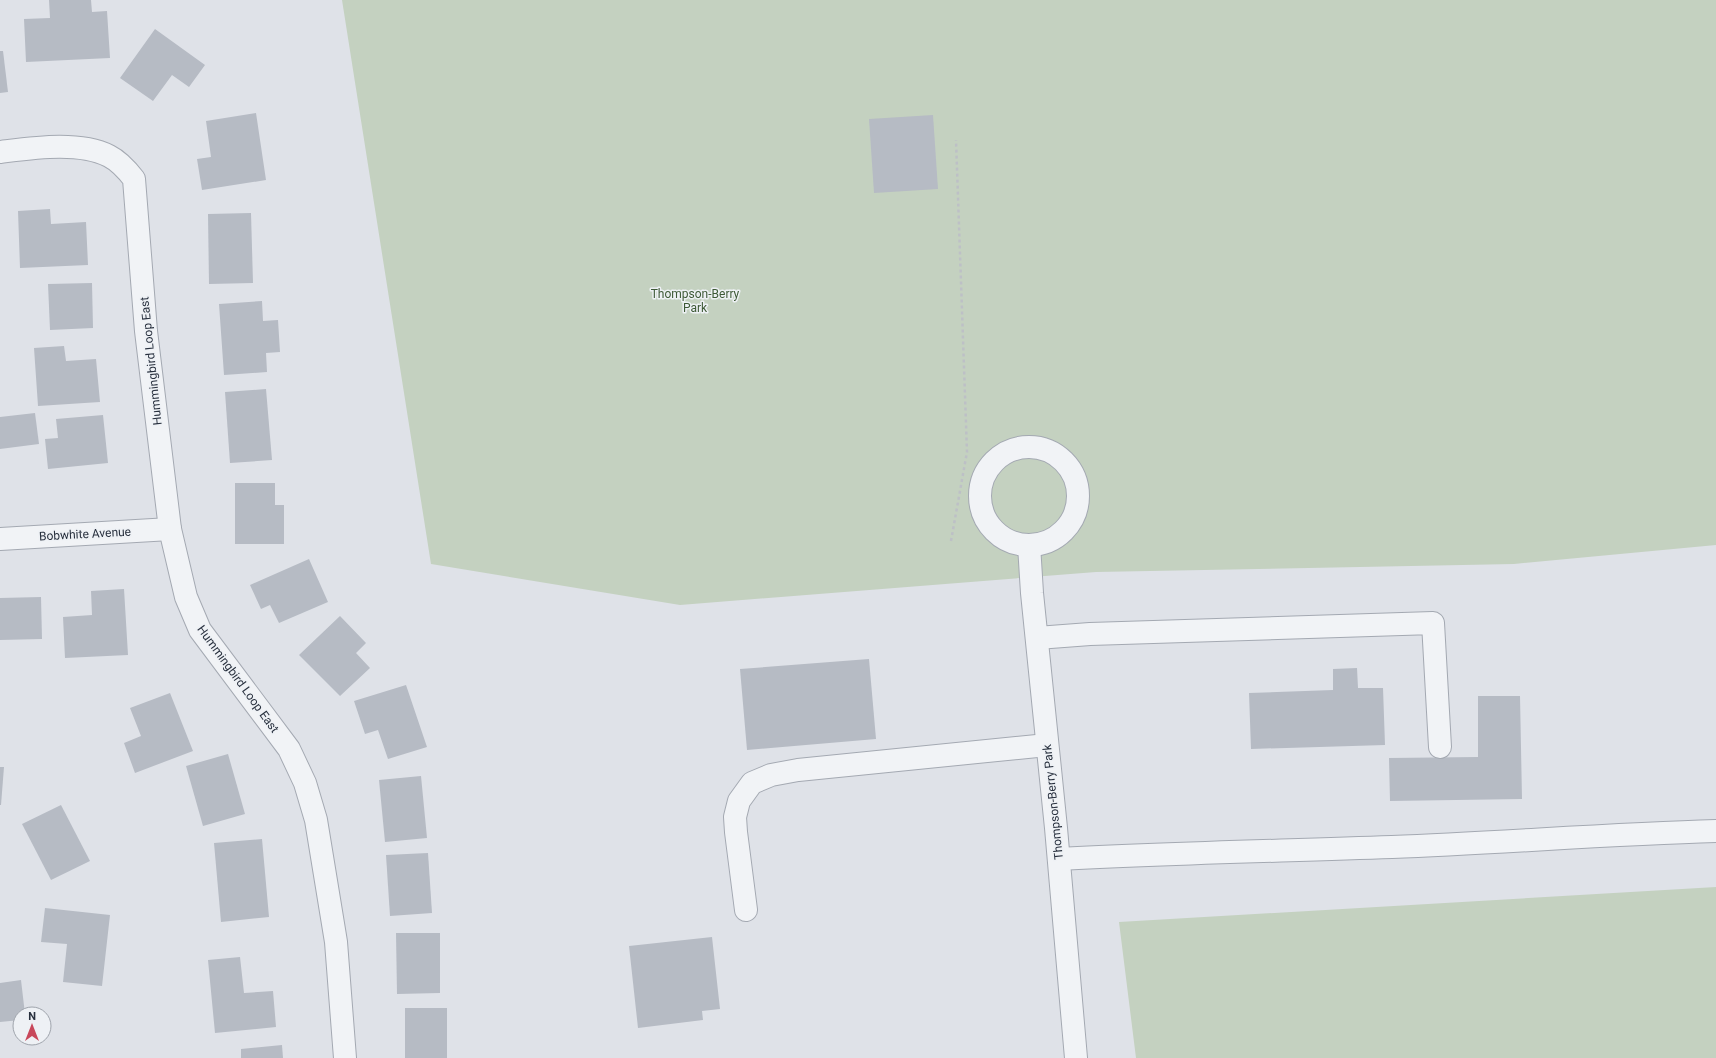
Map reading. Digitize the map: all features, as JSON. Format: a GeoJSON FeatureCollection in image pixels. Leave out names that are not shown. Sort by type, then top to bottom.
{"type":"FeatureCollection","features":[{"type":"Feature","properties":{"kind":"street","name":"Hummingbird Loop East"},"geometry":{"type":"LineString","coordinates":[[0,152],[71,147],[92,150],[110,156],[127,170],[134,179],[146,331],[170,529],[186,597],[200,630],[289,749],[305,783],[316,820],[336,942],[345,1058]]}},
{"type":"Feature","properties":{"kind":"street"},"geometry":{"type":"LineString","coordinates":[[1030,448],[1045,450],[1058,457],[1069,468],[1076,481],[1079,496],[1076,512],[1069,525],[1058,536],[1044,543],[1029,545],[1012,542],[994,530],[987,521],[981,505],[981,488],[987,472],[998,459],[1013,450],[1030,448]]}},
{"type":"Feature","properties":{"kind":"street","name":"Bobwhite Avenue"},"geometry":{"type":"LineString","coordinates":[[0,539],[170,529]]}},
{"type":"Feature","properties":{"kind":"street","name":"Thompson-Berry Park"},"geometry":{"type":"LineString","coordinates":[[1029,545],[1059,859],[1076,1058]]}},
{"type":"Feature","properties":{"kind":"street"},"geometry":{"type":"LineString","coordinates":[[1037,638],[1090,634],[1433,623],[1440,747]]}},
{"type":"Feature","properties":{"kind":"street"},"geometry":{"type":"LineString","coordinates":[[746,910],[735,816],[739,801],[752,783],[771,774],[798,770],[1048,745]]}},
{"type":"Feature","properties":{"kind":"street"},"geometry":{"type":"LineString","coordinates":[[1059,859],[1144,854],[1394,847],[1716,831]]}},
{"type":"Feature","properties":{"kind":"path"},"geometry":{"type":"LineString","coordinates":[[951,541],[967,452],[956,140]]}},
{"type":"Feature","properties":{"kind":"green space","name":"Thompson-Berry Park"},"geometry":{"type":"Polygon","coordinates":[[[342,0],[1716,0],[1716,545],[1514,564],[1096,572],[680,605],[431,564],[342,0]]]}},
{"type":"Feature","properties":{"kind":"green space"},"geometry":{"type":"Polygon","coordinates":[[[1716,887],[1716,1058],[1136,1058],[1119,922],[1716,887]]]}},
{"type":"Feature","properties":{"kind":"building"},"geometry":{"type":"Polygon","coordinates":[[[49,0],[91,0],[92,12],[107,11],[110,58],[26,62],[24,19],[50,18],[49,0]]]}},
{"type":"Feature","properties":{"kind":"building"},"geometry":{"type":"Polygon","coordinates":[[[155,29],[205,65],[189,87],[172,75],[153,101],[120,78],[155,29]]]}},
{"type":"Feature","properties":{"kind":"building"},"geometry":{"type":"Polygon","coordinates":[[[0,51],[3,51],[8,92],[0,93],[0,51]]]}},
{"type":"Feature","properties":{"kind":"building"},"geometry":{"type":"Polygon","coordinates":[[[256,113],[266,180],[202,190],[197,159],[211,157],[206,121],[256,113]]]}},
{"type":"Feature","properties":{"kind":"building"},"geometry":{"type":"Polygon","coordinates":[[[933,115],[938,189],[874,193],[869,119],[933,115]]]}},
{"type":"Feature","properties":{"kind":"building"},"geometry":{"type":"Polygon","coordinates":[[[50,209],[51,224],[86,222],[88,265],[20,268],[18,211],[50,209]]]}},
{"type":"Feature","properties":{"kind":"building"},"geometry":{"type":"Polygon","coordinates":[[[251,213],[253,283],[209,284],[208,214],[251,213]]]}},
{"type":"Feature","properties":{"kind":"building"},"geometry":{"type":"Polygon","coordinates":[[[92,283],[93,328],[50,330],[48,284],[92,283]]]}},
{"type":"Feature","properties":{"kind":"building"},"geometry":{"type":"Polygon","coordinates":[[[262,301],[263,321],[278,320],[280,352],[266,353],[267,372],[224,375],[219,304],[262,301]]]}},
{"type":"Feature","properties":{"kind":"building"},"geometry":{"type":"Polygon","coordinates":[[[64,346],[66,361],[96,359],[100,402],[38,406],[34,348],[64,346]]]}},
{"type":"Feature","properties":{"kind":"building"},"geometry":{"type":"Polygon","coordinates":[[[266,389],[272,460],[230,463],[225,392],[266,389]]]}},
{"type":"Feature","properties":{"kind":"building"},"geometry":{"type":"Polygon","coordinates":[[[35,413],[39,444],[0,449],[0,417],[35,413]]]}},
{"type":"Feature","properties":{"kind":"building"},"geometry":{"type":"Polygon","coordinates":[[[103,415],[108,463],[48,469],[45,439],[58,438],[56,419],[103,415]]]}},
{"type":"Feature","properties":{"kind":"building"},"geometry":{"type":"Polygon","coordinates":[[[235,483],[275,483],[275,505],[284,505],[284,544],[235,544],[235,483]]]}},
{"type":"Feature","properties":{"kind":"building"},"geometry":{"type":"Polygon","coordinates":[[[309,559],[328,602],[279,623],[270,605],[261,609],[250,585],[309,559]]]}},
{"type":"Feature","properties":{"kind":"building"},"geometry":{"type":"Polygon","coordinates":[[[124,589],[128,655],[65,658],[63,617],[92,615],[91,591],[124,589]]]}},
{"type":"Feature","properties":{"kind":"building"},"geometry":{"type":"Polygon","coordinates":[[[41,597],[42,639],[0,640],[0,598],[41,597]]]}},
{"type":"Feature","properties":{"kind":"building"},"geometry":{"type":"Polygon","coordinates":[[[340,616],[366,643],[356,653],[370,668],[340,696],[299,655],[340,616]]]}},
{"type":"Feature","properties":{"kind":"building"},"geometry":{"type":"Polygon","coordinates":[[[869,659],[876,739],[747,750],[740,669],[869,659]]]}},
{"type":"Feature","properties":{"kind":"building"},"geometry":{"type":"Polygon","coordinates":[[[1357,668],[1358,688],[1383,688],[1385,745],[1251,749],[1249,693],[1333,690],[1333,669],[1357,668]]]}},
{"type":"Feature","properties":{"kind":"building"},"geometry":{"type":"Polygon","coordinates":[[[406,685],[427,747],[388,759],[378,730],[365,734],[354,701],[406,685]]]}},
{"type":"Feature","properties":{"kind":"building"},"geometry":{"type":"Polygon","coordinates":[[[170,693],[193,751],[135,773],[124,743],[141,736],[130,708],[170,693]]]}},
{"type":"Feature","properties":{"kind":"building"},"geometry":{"type":"Polygon","coordinates":[[[1478,696],[1520,696],[1522,799],[1390,801],[1389,758],[1478,757],[1478,696]]]}},
{"type":"Feature","properties":{"kind":"building"},"geometry":{"type":"Polygon","coordinates":[[[228,754],[245,814],[203,826],[186,766],[228,754]]]}},
{"type":"Feature","properties":{"kind":"building"},"geometry":{"type":"Polygon","coordinates":[[[0,767],[4,767],[1,805],[0,805],[0,767]]]}},
{"type":"Feature","properties":{"kind":"building"},"geometry":{"type":"Polygon","coordinates":[[[421,776],[427,838],[385,842],[379,780],[421,776]]]}},
{"type":"Feature","properties":{"kind":"building"},"geometry":{"type":"Polygon","coordinates":[[[61,805],[90,861],[51,880],[22,824],[61,805]]]}},
{"type":"Feature","properties":{"kind":"building"},"geometry":{"type":"Polygon","coordinates":[[[262,839],[269,917],[221,922],[214,843],[262,839]]]}},
{"type":"Feature","properties":{"kind":"building"},"geometry":{"type":"Polygon","coordinates":[[[428,853],[432,913],[390,916],[386,855],[428,853]]]}},
{"type":"Feature","properties":{"kind":"building"},"geometry":{"type":"Polygon","coordinates":[[[45,908],[110,915],[102,986],[63,982],[67,944],[41,942],[45,908]]]}},
{"type":"Feature","properties":{"kind":"building"},"geometry":{"type":"Polygon","coordinates":[[[396,933],[440,933],[440,993],[397,994],[396,933]]]}},
{"type":"Feature","properties":{"kind":"building"},"geometry":{"type":"Polygon","coordinates":[[[712,937],[720,1009],[702,1011],[703,1020],[638,1028],[629,946],[712,937]]]}},
{"type":"Feature","properties":{"kind":"building"},"geometry":{"type":"Polygon","coordinates":[[[240,957],[244,993],[273,991],[276,1027],[215,1033],[208,960],[240,957]]]}},
{"type":"Feature","properties":{"kind":"building"},"geometry":{"type":"Polygon","coordinates":[[[21,980],[24,1006],[12,1006],[12,1021],[0,1022],[0,983],[21,980]]]}},
{"type":"Feature","properties":{"kind":"building"},"geometry":{"type":"Polygon","coordinates":[[[405,1008],[447,1008],[447,1058],[405,1058],[405,1008]]]}},
{"type":"Feature","properties":{"kind":"building"},"geometry":{"type":"Polygon","coordinates":[[[282,1045],[283,1058],[241,1058],[241,1049],[282,1045]]]}}]}
